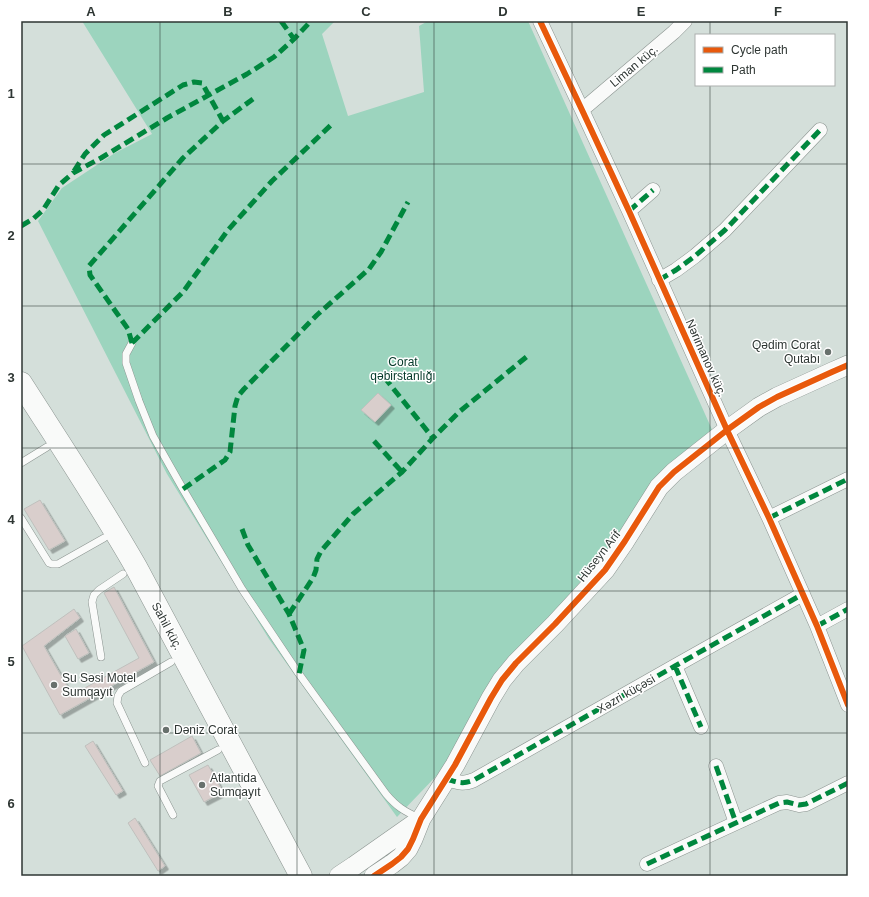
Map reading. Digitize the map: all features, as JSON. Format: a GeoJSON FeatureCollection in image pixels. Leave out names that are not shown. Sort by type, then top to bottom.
{"type":"FeatureCollection","features":[{"type":"Feature","properties":{"kind":"main road","name":"Sahil küç."},"geometry":{"type":"LineString","coordinates":[[21,382],[116,531],[301,876]]}},
{"type":"Feature","properties":{"kind":"main road","name":"Sahil küç."},"geometry":{"type":"LineString","coordinates":[[21,407],[104,538],[284,876]]}},
{"type":"Feature","properties":{"kind":"street","name":"Nərimanov küç."},"geometry":{"type":"LineString","coordinates":[[540,21],[629,211],[727,430],[769,518],[817,626],[848,706]]}},
{"type":"Feature","properties":{"kind":"street","name":"Liman küç."},"geometry":{"type":"LineString","coordinates":[[582,110],[685,21]]}},
{"type":"Feature","properties":{"kind":"street"},"geometry":{"type":"LineString","coordinates":[[659,280],[695,256],[725,230],[820,130]]}},
{"type":"Feature","properties":{"kind":"street"},"geometry":{"type":"LineString","coordinates":[[629,211],[653,190]]}},
{"type":"Feature","properties":{"kind":"street","name":"Hüseyn Arif"},"geometry":{"type":"LineString","coordinates":[[421,819],[455,765],[502,680],[516,663],[555,624],[605,570],[659,487],[674,472],[759,407],[777,397],[848,365]]}},
{"type":"Feature","properties":{"kind":"street"},"geometry":{"type":"LineString","coordinates":[[769,518],[848,479]]}},
{"type":"Feature","properties":{"kind":"street","name":"Xəzri küçəsi"},"geometry":{"type":"LineString","coordinates":[[446,779],[461,783],[474,780],[803,594]]}},
{"type":"Feature","properties":{"kind":"street"},"geometry":{"type":"LineString","coordinates":[[817,626],[848,609]]}},
{"type":"Feature","properties":{"kind":"street"},"geometry":{"type":"LineString","coordinates":[[674,666],[701,727]]}},
{"type":"Feature","properties":{"kind":"street"},"geometry":{"type":"LineString","coordinates":[[716,766],[736,823]]}},
{"type":"Feature","properties":{"kind":"street"},"geometry":{"type":"LineString","coordinates":[[647,864],[779,803],[786,802],[799,805],[806,804],[848,783]]}},
{"type":"Feature","properties":{"kind":"street"},"geometry":{"type":"LineString","coordinates":[[339,876],[421,819]]}},
{"type":"Feature","properties":{"kind":"street"},"geometry":{"type":"LineString","coordinates":[[374,876],[392,864],[408,849],[421,819]]}},
{"type":"Feature","properties":{"kind":"lane"},"geometry":{"type":"LineString","coordinates":[[132,343],[126,354],[126,363],[153,436],[182,489],[242,589],[299,674],[393,803],[402,810],[421,819]]}},
{"type":"Feature","properties":{"kind":"lane"},"geometry":{"type":"LineString","coordinates":[[21,463],[47,447]]}},
{"type":"Feature","properties":{"kind":"lane"},"geometry":{"type":"LineString","coordinates":[[21,518],[49,563],[52,564],[58,564],[104,538]]}},
{"type":"Feature","properties":{"kind":"lane"},"geometry":{"type":"LineString","coordinates":[[101,657],[92,602],[94,595],[99,590],[123,574]]}},
{"type":"Feature","properties":{"kind":"lane"},"geometry":{"type":"LineString","coordinates":[[145,763],[117,703],[118,696],[121,691],[171,662]]}},
{"type":"Feature","properties":{"kind":"lane"},"geometry":{"type":"LineString","coordinates":[[173,815],[158,786],[160,781],[218,750]]}},
{"type":"Feature","properties":{"kind":"green space","name":"Corat qəbirstanlığı"},"geometry":{"type":"Polygon","coordinates":[[[82,21],[335,21],[322,34],[348,116],[424,92],[419,26],[428,21],[528,21],[714,434],[607,551],[545,623],[442,770],[397,817],[269,639],[167,474],[38,221],[62,188],[115,153],[152,134],[82,21]]]}},
{"type":"Feature","properties":{"kind":"building"},"geometry":{"type":"Polygon","coordinates":[[[378,393],[391,405],[375,422],[361,410],[378,393]]]}},
{"type":"Feature","properties":{"kind":"building"},"geometry":{"type":"Polygon","coordinates":[[[40,500],[65,541],[49,550],[24,509],[40,500]]]}},
{"type":"Feature","properties":{"kind":"building"},"geometry":{"type":"Polygon","coordinates":[[[114,587],[154,662],[60,715],[22,646],[74,609],[80,618],[44,646],[72,695],[139,658],[104,593],[114,587]]]}},
{"type":"Feature","properties":{"kind":"building"},"geometry":{"type":"Polygon","coordinates":[[[76,629],[89,653],[78,659],[65,636],[76,629]]]}},
{"type":"Feature","properties":{"kind":"building"},"geometry":{"type":"Polygon","coordinates":[[[192,736],[201,753],[160,776],[150,760],[192,736]]]}},
{"type":"Feature","properties":{"kind":"building"},"geometry":{"type":"Polygon","coordinates":[[[93,741],[123,791],[116,795],[85,746],[93,741]]]}},
{"type":"Feature","properties":{"kind":"building"},"geometry":{"type":"Polygon","coordinates":[[[208,765],[223,792],[204,802],[189,775],[208,765]]]}},
{"type":"Feature","properties":{"kind":"building"},"geometry":{"type":"Polygon","coordinates":[[[135,818],[165,866],[158,871],[128,823],[135,818]]]}},
{"type":"Feature","properties":{"kind":"marked path"},"geometry":{"type":"LineString","coordinates":[[281,21],[294,39]]}},
{"type":"Feature","properties":{"kind":"marked path"},"geometry":{"type":"LineString","coordinates":[[21,226],[33,219],[43,210],[59,185],[73,173],[167,118],[247,74],[274,57],[311,21]]}},
{"type":"Feature","properties":{"kind":"marked path"},"geometry":{"type":"LineString","coordinates":[[74,171],[85,154],[104,135],[183,85],[194,82],[202,83],[223,121]]}},
{"type":"Feature","properties":{"kind":"marked path"},"geometry":{"type":"LineString","coordinates":[[132,343],[128,329],[90,275],[89,266],[183,158],[223,121],[253,99]]}},
{"type":"Feature","properties":{"kind":"marked path"},"geometry":{"type":"LineString","coordinates":[[132,343],[183,292],[228,230],[272,181],[331,125]]}},
{"type":"Feature","properties":{"kind":"marked path"},"geometry":{"type":"LineString","coordinates":[[659,280],[695,256],[725,230],[820,130]]}},
{"type":"Feature","properties":{"kind":"marked path"},"geometry":{"type":"LineString","coordinates":[[629,211],[653,190]]}},
{"type":"Feature","properties":{"kind":"marked path"},"geometry":{"type":"LineString","coordinates":[[183,489],[225,460],[230,452],[235,406],[238,396],[317,315],[369,269],[381,252],[408,202]]}},
{"type":"Feature","properties":{"kind":"marked path"},"geometry":{"type":"LineString","coordinates":[[289,614],[313,578],[316,570],[317,559],[321,551],[353,514],[402,472],[459,412],[530,354]]}},
{"type":"Feature","properties":{"kind":"marked path"},"geometry":{"type":"LineString","coordinates":[[384,377],[433,438]]}},
{"type":"Feature","properties":{"kind":"marked path"},"geometry":{"type":"LineString","coordinates":[[374,441],[402,472]]}},
{"type":"Feature","properties":{"kind":"marked path"},"geometry":{"type":"LineString","coordinates":[[769,518],[848,479]]}},
{"type":"Feature","properties":{"kind":"marked path"},"geometry":{"type":"LineString","coordinates":[[242,529],[248,545],[289,614],[304,650],[299,674]]}},
{"type":"Feature","properties":{"kind":"marked path"},"geometry":{"type":"LineString","coordinates":[[446,779],[463,783],[474,780],[803,594]]}},
{"type":"Feature","properties":{"kind":"marked path"},"geometry":{"type":"LineString","coordinates":[[817,626],[848,609]]}},
{"type":"Feature","properties":{"kind":"marked path"},"geometry":{"type":"LineString","coordinates":[[675,666],[701,727]]}},
{"type":"Feature","properties":{"kind":"marked path"},"geometry":{"type":"LineString","coordinates":[[716,766],[736,823]]}},
{"type":"Feature","properties":{"kind":"marked path"},"geometry":{"type":"LineString","coordinates":[[647,864],[779,803],[787,802],[799,805],[806,804],[848,783]]}},
{"type":"Feature","properties":{"kind":"cycle path"},"geometry":{"type":"LineString","coordinates":[[540,21],[629,211],[727,430],[769,518],[817,626],[848,705]]}},
{"type":"Feature","properties":{"kind":"cycle path"},"geometry":{"type":"LineString","coordinates":[[374,876],[401,857],[408,849],[421,819],[455,765],[502,680],[516,663],[555,624],[605,570],[659,487],[674,472],[759,407],[777,397],[848,365]]}},
{"type":"Feature","properties":{"kind":"place","name":"Qədim Corat Qutabı"},"geometry":{"type":"Point","coordinates":[828,352]}},
{"type":"Feature","properties":{"kind":"place","name":"Su Səsi Motel Sumqayıt"},"geometry":{"type":"Point","coordinates":[54,685]}},
{"type":"Feature","properties":{"kind":"place","name":"Dəniz Corat"},"geometry":{"type":"Point","coordinates":[166,730]}},
{"type":"Feature","properties":{"kind":"place","name":"Atlantida Sumqayıt"},"geometry":{"type":"Point","coordinates":[202,785]}}]}
